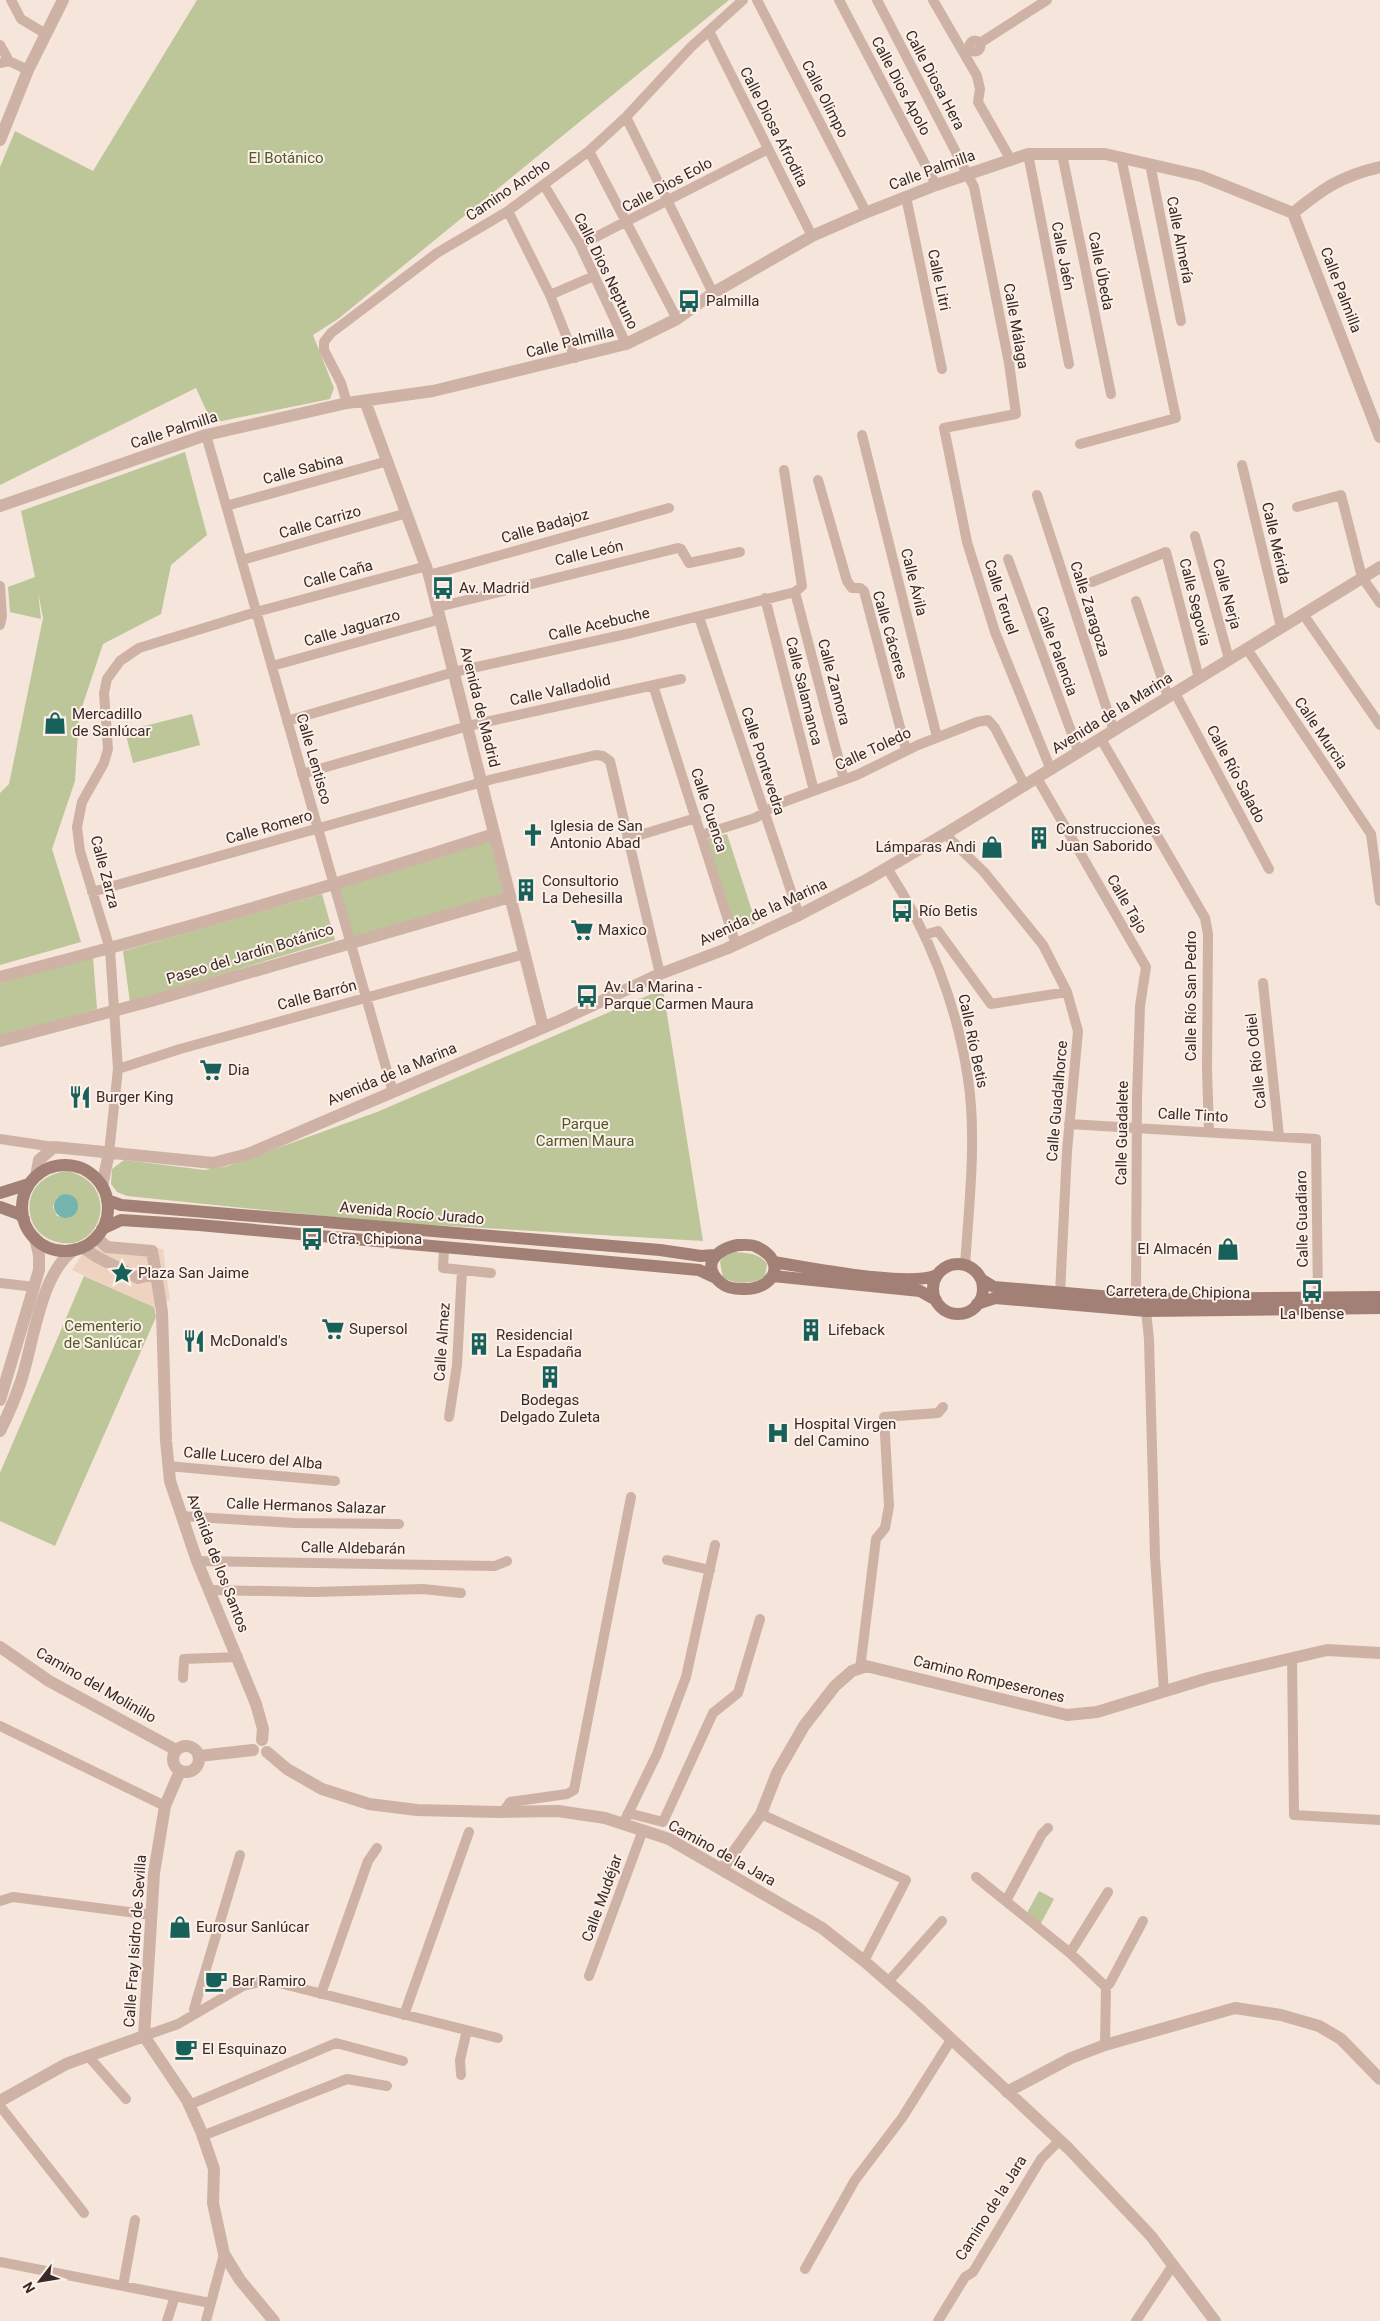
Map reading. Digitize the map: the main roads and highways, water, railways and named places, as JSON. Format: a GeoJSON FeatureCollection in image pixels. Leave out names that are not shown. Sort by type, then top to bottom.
{"type":"FeatureCollection","features":[{"type":"Feature","properties":{"kind":"main road"},"geometry":{"type":"LineString","coordinates":[[0,1193],[32,1180],[46,1169],[58,1165],[71,1165],[84,1169],[94,1176],[102,1186],[107,1200],[106,1220],[99,1233]]}},
{"type":"Feature","properties":{"kind":"main road"},"geometry":{"type":"LineString","coordinates":[[24,1219],[22,1207],[32,1180]]}},
{"type":"Feature","properties":{"kind":"main road","name":"Avenida Rocío Jurado"},"geometry":{"type":"LineString","coordinates":[[107,1200],[121,1205],[660,1250],[701,1256],[715,1255]]}},
{"type":"Feature","properties":{"kind":"main road"},"geometry":{"type":"LineString","coordinates":[[0,1208],[20,1214],[35,1238],[47,1246],[61,1250],[79,1248],[121,1220],[699,1270],[714,1277],[729,1288],[752,1290],[768,1284],[773,1276],[773,1262],[768,1254],[756,1246],[726,1247],[715,1255],[711,1265],[714,1277]]}},
{"type":"Feature","properties":{"kind":"main road"},"geometry":{"type":"LineString","coordinates":[[773,1262],[858,1274],[921,1280],[937,1276]]}},
{"type":"Feature","properties":{"kind":"main road"},"geometry":{"type":"LineString","coordinates":[[773,1276],[920,1291],[936,1300],[944,1309],[956,1313],[968,1312],[977,1304],[983,1292],[981,1279],[972,1268],[965,1265],[946,1267],[937,1276],[933,1288],[936,1300]]}},
{"type":"Feature","properties":{"kind":"main road","name":"Carretera de Chipiona"},"geometry":{"type":"LineString","coordinates":[[981,1279],[994,1287],[1136,1300],[1380,1297]]}},
{"type":"Feature","properties":{"kind":"main road","name":"Carretera de Chipiona"},"geometry":{"type":"LineString","coordinates":[[977,1304],[995,1298],[1146,1310],[1380,1308]]}},
{"type":"Feature","properties":{"kind":"water"},"geometry":{"type":"Polygon","coordinates":[[[66,1194],[75,1197],[78,1206],[75,1215],[66,1218],[57,1215],[54,1206],[57,1197],[66,1194]]]}},
{"type":"Feature","properties":{"kind":"place","name":"Palmilla"},"geometry":{"type":"Point","coordinates":[689,301]}},
{"type":"Feature","properties":{"kind":"place","name":"Av. Madrid"},"geometry":{"type":"Point","coordinates":[443,588]}},
{"type":"Feature","properties":{"kind":"place","name":"Mercadillo de Sanlúcar"},"geometry":{"type":"Point","coordinates":[55,723]}},
{"type":"Feature","properties":{"kind":"place","name":"Iglesia de San Antonio Abad"},"geometry":{"type":"Point","coordinates":[533,835]}},
{"type":"Feature","properties":{"kind":"place","name":"Construcciones Juan Saborido"},"geometry":{"type":"Point","coordinates":[1039,838]}},
{"type":"Feature","properties":{"kind":"place","name":"Lámparas Andi"},"geometry":{"type":"Point","coordinates":[992,847]}},
{"type":"Feature","properties":{"kind":"place","name":"Consultorio La Dehesilla"},"geometry":{"type":"Point","coordinates":[526,890]}},
{"type":"Feature","properties":{"kind":"place","name":"Río Betis"},"geometry":{"type":"Point","coordinates":[902,911]}},
{"type":"Feature","properties":{"kind":"place","name":"Maxico"},"geometry":{"type":"Point","coordinates":[582,930]}},
{"type":"Feature","properties":{"kind":"place","name":"Av. La Marina - Parque Carmen Maura"},"geometry":{"type":"Point","coordinates":[587,996]}},
{"type":"Feature","properties":{"kind":"place","name":"Dia"},"geometry":{"type":"Point","coordinates":[211,1070]}},
{"type":"Feature","properties":{"kind":"place","name":"Burger King"},"geometry":{"type":"Point","coordinates":[80,1097]}},
{"type":"Feature","properties":{"kind":"place","name":"Ctra. Chipiona"},"geometry":{"type":"Point","coordinates":[312,1239]}},
{"type":"Feature","properties":{"kind":"place","name":"El Almacén"},"geometry":{"type":"Point","coordinates":[1228,1249]}},
{"type":"Feature","properties":{"kind":"place","name":"Plaza San Jaime"},"geometry":{"type":"Point","coordinates":[122,1273]}},
{"type":"Feature","properties":{"kind":"place","name":"La Ibense"},"geometry":{"type":"Point","coordinates":[1312,1291]}},
{"type":"Feature","properties":{"kind":"place","name":"Supersol"},"geometry":{"type":"Point","coordinates":[333,1329]}},
{"type":"Feature","properties":{"kind":"place","name":"Lifeback"},"geometry":{"type":"Point","coordinates":[811,1330]}},
{"type":"Feature","properties":{"kind":"place","name":"McDonald's"},"geometry":{"type":"Point","coordinates":[194,1341]}},
{"type":"Feature","properties":{"kind":"place","name":"Residencial La Espadaña"},"geometry":{"type":"Point","coordinates":[479,1344]}},
{"type":"Feature","properties":{"kind":"place","name":"Bodegas Delgado Zuleta"},"geometry":{"type":"Point","coordinates":[550,1377]}},
{"type":"Feature","properties":{"kind":"place","name":"Hospital Virgen del Camino"},"geometry":{"type":"Point","coordinates":[778,1433]}},
{"type":"Feature","properties":{"kind":"place","name":"Eurosur Sanlúcar"},"geometry":{"type":"Point","coordinates":[180,1927]}},
{"type":"Feature","properties":{"kind":"place","name":"Bar Ramiro"},"geometry":{"type":"Point","coordinates":[216,1981]}},
{"type":"Feature","properties":{"kind":"place","name":"El Esquinazo"},"geometry":{"type":"Point","coordinates":[186,2049]}},
{"type":"Feature","properties":{"kind":"park label","name":"El Botánico"},"geometry":{"type":"Point","coordinates":[286,158]}},
{"type":"Feature","properties":{"kind":"park label","name":"Parque Carmen Maura"},"geometry":{"type":"Point","coordinates":[585,1132]}},
{"type":"Feature","properties":{"kind":"park label","name":"Cementerio de Sanlúcar"},"geometry":{"type":"Point","coordinates":[103,1334]}}]}
